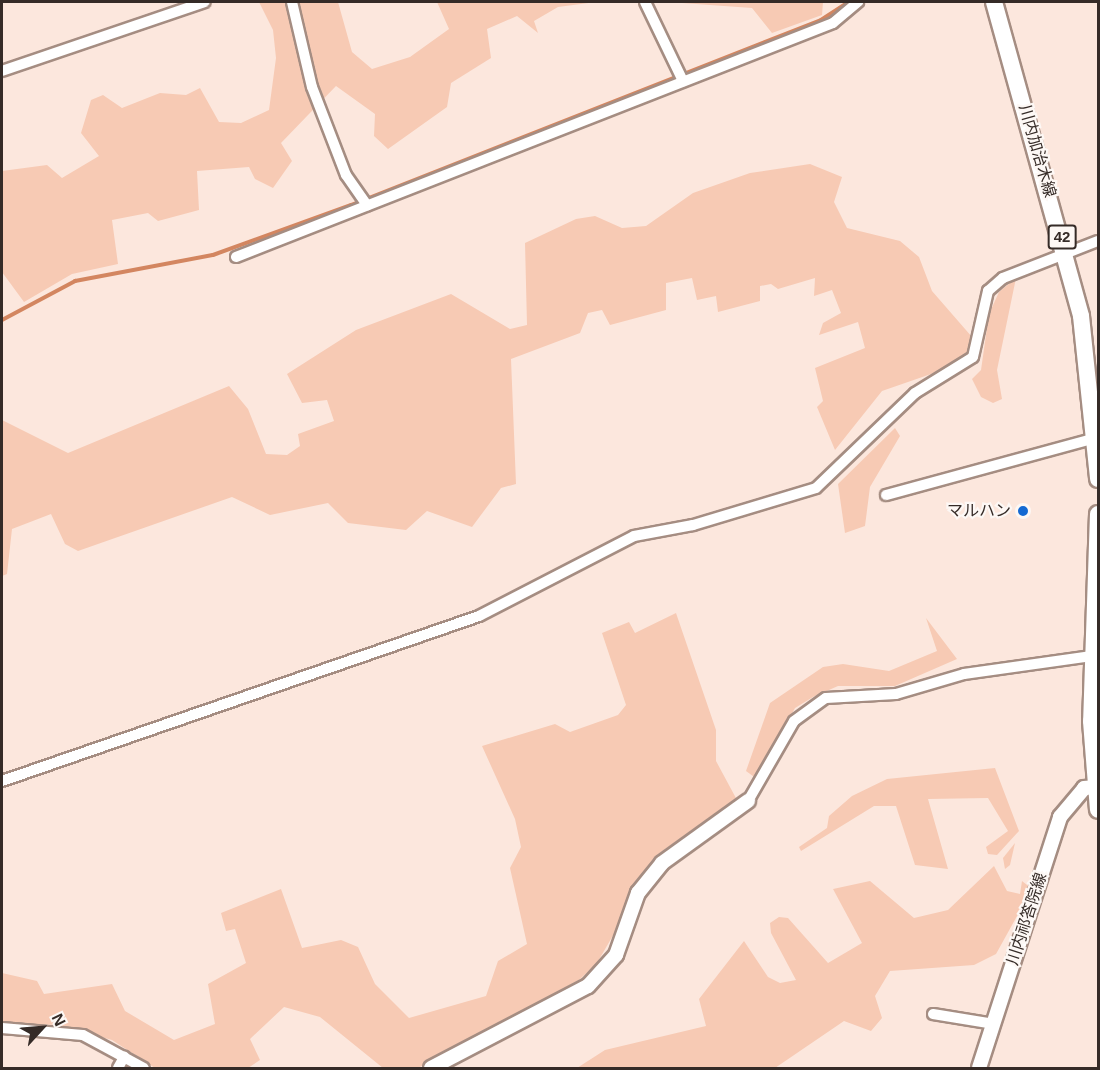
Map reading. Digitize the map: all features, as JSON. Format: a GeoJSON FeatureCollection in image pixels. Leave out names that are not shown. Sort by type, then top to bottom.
{"type":"FeatureCollection","features":[{"type":"Feature","properties":{"kind":"main road","name":"川内加治木線"},"geometry":{"type":"LineString","coordinates":[[994,2],[1066,250],[1088,359],[1098,479]]}},
{"type":"Feature","properties":{"kind":"main road"},"geometry":{"type":"LineString","coordinates":[[1098,514],[1092,656],[1098,810]]}},
{"type":"Feature","properties":{"kind":"street"},"geometry":{"type":"LineString","coordinates":[[2,71],[206,2]]}},
{"type":"Feature","properties":{"kind":"street"},"geometry":{"type":"LineString","coordinates":[[292,2],[312,87],[346,175],[365,202]]}},
{"type":"Feature","properties":{"kind":"street"},"geometry":{"type":"LineString","coordinates":[[645,2],[681,77]]}},
{"type":"Feature","properties":{"kind":"street"},"geometry":{"type":"LineString","coordinates":[[236,257],[365,202],[681,77],[833,23],[858,2]]}},
{"type":"Feature","properties":{"kind":"street"},"geometry":{"type":"LineString","coordinates":[[2,781],[479,616],[634,536],[693,525],[816,488],[915,393],[973,357],[988,291],[1003,278],[1066,250],[1098,241]]}},
{"type":"Feature","properties":{"kind":"street"},"geometry":{"type":"LineString","coordinates":[[886,495],[1096,438]]}},
{"type":"Feature","properties":{"kind":"street"},"geometry":{"type":"LineString","coordinates":[[431,1068],[588,986],[616,955],[638,893],[662,863],[748,801],[794,721],[826,698],[896,694],[964,674],[1092,656]]}},
{"type":"Feature","properties":{"kind":"street","name":"川内祁答院線"},"geometry":{"type":"LineString","coordinates":[[979,1068],[1060,817],[1084,788],[1097,786]]}},
{"type":"Feature","properties":{"kind":"street"},"geometry":{"type":"LineString","coordinates":[[933,1014],[994,1024]]}},
{"type":"Feature","properties":{"kind":"street"},"geometry":{"type":"LineString","coordinates":[[2,1028],[83,1035],[144,1068]]}},
{"type":"Feature","properties":{"kind":"street"},"geometry":{"type":"LineString","coordinates":[[118,1068],[124,1057]]}},
{"type":"Feature","properties":{"kind":"shaded area"},"geometry":{"type":"Polygon","coordinates":[[[259,2],[338,2],[352,52],[372,69],[410,57],[449,29],[437,2],[596,2],[558,7],[534,21],[538,33],[517,16],[487,29],[491,58],[451,83],[447,107],[388,149],[374,136],[375,114],[336,86],[281,143],[292,161],[273,188],[255,179],[249,167],[197,171],[199,210],[158,221],[148,213],[112,220],[118,264],[72,274],[24,302],[2,272],[2,171],[47,165],[62,178],[99,156],[81,133],[91,100],[103,95],[122,108],[160,93],[186,95],[200,88],[219,122],[241,123],[269,110],[276,58],[273,30],[259,2]]]}},
{"type":"Feature","properties":{"kind":"shaded area"},"geometry":{"type":"Polygon","coordinates":[[[668,2],[823,2],[822,15],[772,33],[752,8],[668,2]]]}},
{"type":"Feature","properties":{"kind":"shaded area"},"geometry":{"type":"Polygon","coordinates":[[[810,164],[842,177],[834,202],[847,228],[900,241],[919,257],[932,291],[972,337],[968,355],[954,366],[882,391],[835,450],[817,407],[823,401],[815,368],[865,348],[858,322],[819,335],[823,323],[841,313],[832,290],[814,296],[815,278],[778,289],[771,284],[760,286],[760,301],[718,312],[716,296],[697,300],[692,278],[666,283],[666,310],[610,325],[602,310],[588,313],[580,333],[511,359],[516,484],[501,488],[472,527],[427,511],[406,530],[348,523],[328,503],[270,515],[232,497],[78,551],[65,544],[51,514],[12,529],[7,574],[2,576],[2,420],[68,453],[229,386],[248,409],[266,454],[287,455],[300,446],[298,434],[334,421],[327,400],[302,403],[287,374],[356,330],[451,294],[510,329],[527,325],[525,243],[576,219],[595,216],[622,228],[646,226],[693,193],[750,173],[810,164]]]}},
{"type":"Feature","properties":{"kind":"shaded area"},"geometry":{"type":"Polygon","coordinates":[[[1016,278],[997,370],[1002,399],[993,403],[981,397],[972,379],[981,370],[989,314],[999,292],[1016,278]]]}},
{"type":"Feature","properties":{"kind":"shaded area"},"geometry":{"type":"Polygon","coordinates":[[[895,428],[900,436],[870,487],[865,526],[845,533],[838,484],[895,428]]]}},
{"type":"Feature","properties":{"kind":"shaded area"},"geometry":{"type":"Polygon","coordinates":[[[676,613],[716,730],[716,761],[737,800],[661,852],[636,880],[615,932],[597,963],[579,980],[418,1068],[383,1068],[320,1017],[284,1007],[250,1039],[260,1060],[248,1068],[155,1068],[112,1040],[59,1025],[2,1023],[2,973],[37,981],[44,994],[112,984],[125,1011],[174,1040],[215,1024],[208,984],[246,963],[235,929],[226,931],[221,913],[281,889],[302,948],[341,940],[358,947],[375,984],[409,1018],[486,996],[498,961],[527,944],[510,868],[521,847],[515,819],[482,746],[555,724],[570,732],[618,715],[626,705],[602,633],[629,622],[635,633],[676,613]]]}},
{"type":"Feature","properties":{"kind":"shaded area"},"geometry":{"type":"Polygon","coordinates":[[[926,618],[957,659],[895,686],[838,686],[813,697],[795,708],[757,779],[746,771],[770,703],[823,667],[843,664],[889,671],[937,651],[926,618]]]}},
{"type":"Feature","properties":{"kind":"shaded area"},"geometry":{"type":"Polygon","coordinates":[[[995,768],[1019,831],[997,855],[988,854],[986,847],[1008,831],[988,798],[928,799],[948,869],[915,865],[896,806],[874,806],[801,851],[799,847],[827,828],[829,816],[852,796],[887,779],[995,768]]]}},
{"type":"Feature","properties":{"kind":"shaded area"},"geometry":{"type":"Polygon","coordinates":[[[1015,843],[1010,865],[1005,869],[1003,858],[1015,843]]]}},
{"type":"Feature","properties":{"kind":"shaded area"},"geometry":{"type":"Polygon","coordinates":[[[994,866],[1007,891],[1020,894],[1022,881],[1032,889],[996,954],[974,965],[890,971],[875,996],[882,1018],[871,1031],[844,1021],[775,1068],[577,1068],[605,1050],[706,1026],[699,999],[744,941],[768,977],[780,983],[796,980],[771,933],[770,923],[779,917],[788,918],[828,963],[862,943],[833,889],[870,881],[914,918],[948,910],[994,866]]]}},
{"type":"Feature","properties":{"kind":"waterway"},"geometry":{"type":"LineString","coordinates":[[2,320],[75,281],[213,255],[351,205],[821,20],[849,2]]}},
{"type":"Feature","properties":{"kind":"place","name":"マルハン"},"geometry":{"type":"Point","coordinates":[1023,511]}}]}
